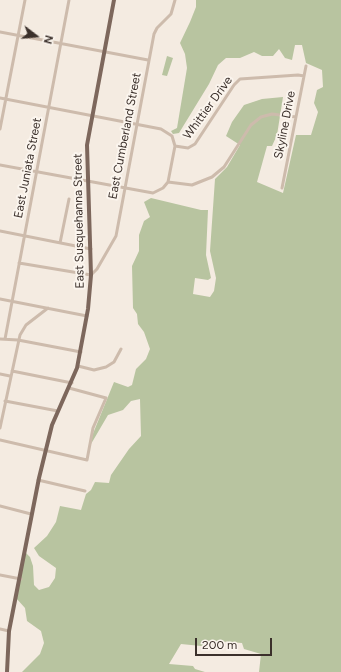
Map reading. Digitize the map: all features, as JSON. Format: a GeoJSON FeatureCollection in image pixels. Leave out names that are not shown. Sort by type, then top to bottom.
{"type":"FeatureCollection","features":[{"type":"Feature","properties":{"kind":"main road","name":"East Susquehanna Street"},"geometry":{"type":"LineString","coordinates":[[7,672],[9,631],[38,480],[45,449],[58,411],[72,383],[78,366],[87,316],[91,275],[91,249],[87,148],[114,0]]}},
{"type":"Feature","properties":{"kind":"street"},"geometry":{"type":"LineString","coordinates":[[0,129],[25,0]]}},
{"type":"Feature","properties":{"kind":"street","name":"East Juniata Street"},"geometry":{"type":"LineString","coordinates":[[5,339],[69,0]]}},
{"type":"Feature","properties":{"kind":"street","name":"East Cumberland Street"},"geometry":{"type":"LineString","coordinates":[[91,275],[115,238],[154,34],[171,14],[175,0]]}},
{"type":"Feature","properties":{"kind":"street"},"geometry":{"type":"LineString","coordinates":[[0,32],[148,60]]}},
{"type":"Feature","properties":{"kind":"street","name":"Skyline Drive"},"geometry":{"type":"LineString","coordinates":[[282,188],[306,66]]}},
{"type":"Feature","properties":{"kind":"street","name":"Whittier Drive"},"geometry":{"type":"LineString","coordinates":[[175,146],[188,148],[195,144],[234,84],[240,79],[276,76],[304,76]]}},
{"type":"Feature","properties":{"kind":"street"},"geometry":{"type":"LineString","coordinates":[[0,98],[136,124],[167,132],[172,136],[175,146],[168,182],[163,188],[153,193],[0,165]]}},
{"type":"Feature","properties":{"kind":"street"},"geometry":{"type":"LineString","coordinates":[[168,182],[192,184],[212,177],[224,167],[251,125],[261,117],[272,114],[296,117]]}},
{"type":"Feature","properties":{"kind":"street"},"geometry":{"type":"LineString","coordinates":[[60,243],[69,199]]}},
{"type":"Feature","properties":{"kind":"street"},"geometry":{"type":"LineString","coordinates":[[0,231],[91,249]]}},
{"type":"Feature","properties":{"kind":"street"},"geometry":{"type":"LineString","coordinates":[[19,263],[91,275]]}},
{"type":"Feature","properties":{"kind":"street"},"geometry":{"type":"LineString","coordinates":[[0,299],[87,316]]}},
{"type":"Feature","properties":{"kind":"street"},"geometry":{"type":"LineString","coordinates":[[0,428],[2,407],[6,401],[18,340],[26,325],[48,308]]}},
{"type":"Feature","properties":{"kind":"street"},"geometry":{"type":"LineString","coordinates":[[0,339],[18,340],[81,352]]}},
{"type":"Feature","properties":{"kind":"street"},"geometry":{"type":"LineString","coordinates":[[78,366],[90,370],[106,367],[114,362],[121,349]]}},
{"type":"Feature","properties":{"kind":"street"},"geometry":{"type":"LineString","coordinates":[[12,371],[72,383]]}},
{"type":"Feature","properties":{"kind":"street"},"geometry":{"type":"LineString","coordinates":[[0,374],[10,376]]}},
{"type":"Feature","properties":{"kind":"street"},"geometry":{"type":"LineString","coordinates":[[0,440],[45,449],[87,460],[93,428],[106,398],[69,388]]}},
{"type":"Feature","properties":{"kind":"street"},"geometry":{"type":"LineString","coordinates":[[6,401],[58,411]]}},
{"type":"Feature","properties":{"kind":"street"},"geometry":{"type":"LineString","coordinates":[[38,480],[85,491]]}},
{"type":"Feature","properties":{"kind":"street"},"geometry":{"type":"LineString","coordinates":[[0,506],[31,514]]}},
{"type":"Feature","properties":{"kind":"street"},"geometry":{"type":"LineString","coordinates":[[0,575],[20,579]]}},
{"type":"Feature","properties":{"kind":"street"},"geometry":{"type":"LineString","coordinates":[[0,629],[9,631]]}},
{"type":"Feature","properties":{"kind":"green space"},"geometry":{"type":"Polygon","coordinates":[[[196,0],[341,0],[341,672],[259,672],[261,654],[244,649],[242,643],[214,641],[201,646],[181,644],[169,664],[193,666],[195,669],[205,672],[22,672],[40,654],[44,643],[41,631],[27,621],[25,608],[16,598],[25,552],[30,557],[33,566],[34,585],[39,590],[49,587],[55,578],[56,568],[39,556],[34,548],[47,536],[56,522],[60,506],[81,510],[86,494],[91,490],[95,482],[109,483],[111,475],[129,449],[141,436],[140,399],[131,401],[123,410],[108,415],[91,444],[92,436],[114,382],[128,387],[132,385],[136,369],[146,359],[150,349],[144,332],[138,324],[137,314],[133,308],[132,266],[139,251],[139,235],[144,221],[150,217],[144,202],[151,198],[201,210],[208,210],[206,255],[211,278],[208,280],[195,278],[193,294],[210,297],[214,291],[216,278],[210,251],[215,179],[227,167],[240,145],[226,136],[232,122],[244,105],[262,99],[283,97],[277,135],[272,146],[267,146],[257,182],[283,193],[296,135],[311,135],[318,112],[314,103],[317,90],[323,87],[322,70],[306,63],[302,45],[295,45],[292,60],[285,58],[279,49],[273,56],[262,56],[254,52],[240,58],[226,58],[218,65],[209,84],[179,133],[173,134],[171,131],[177,128],[187,68],[185,54],[180,43],[196,7],[196,0]]]}},
{"type":"Feature","properties":{"kind":"green space"},"geometry":{"type":"Polygon","coordinates":[[[167,56],[173,58],[167,76],[162,75],[167,56]]]}}]}
